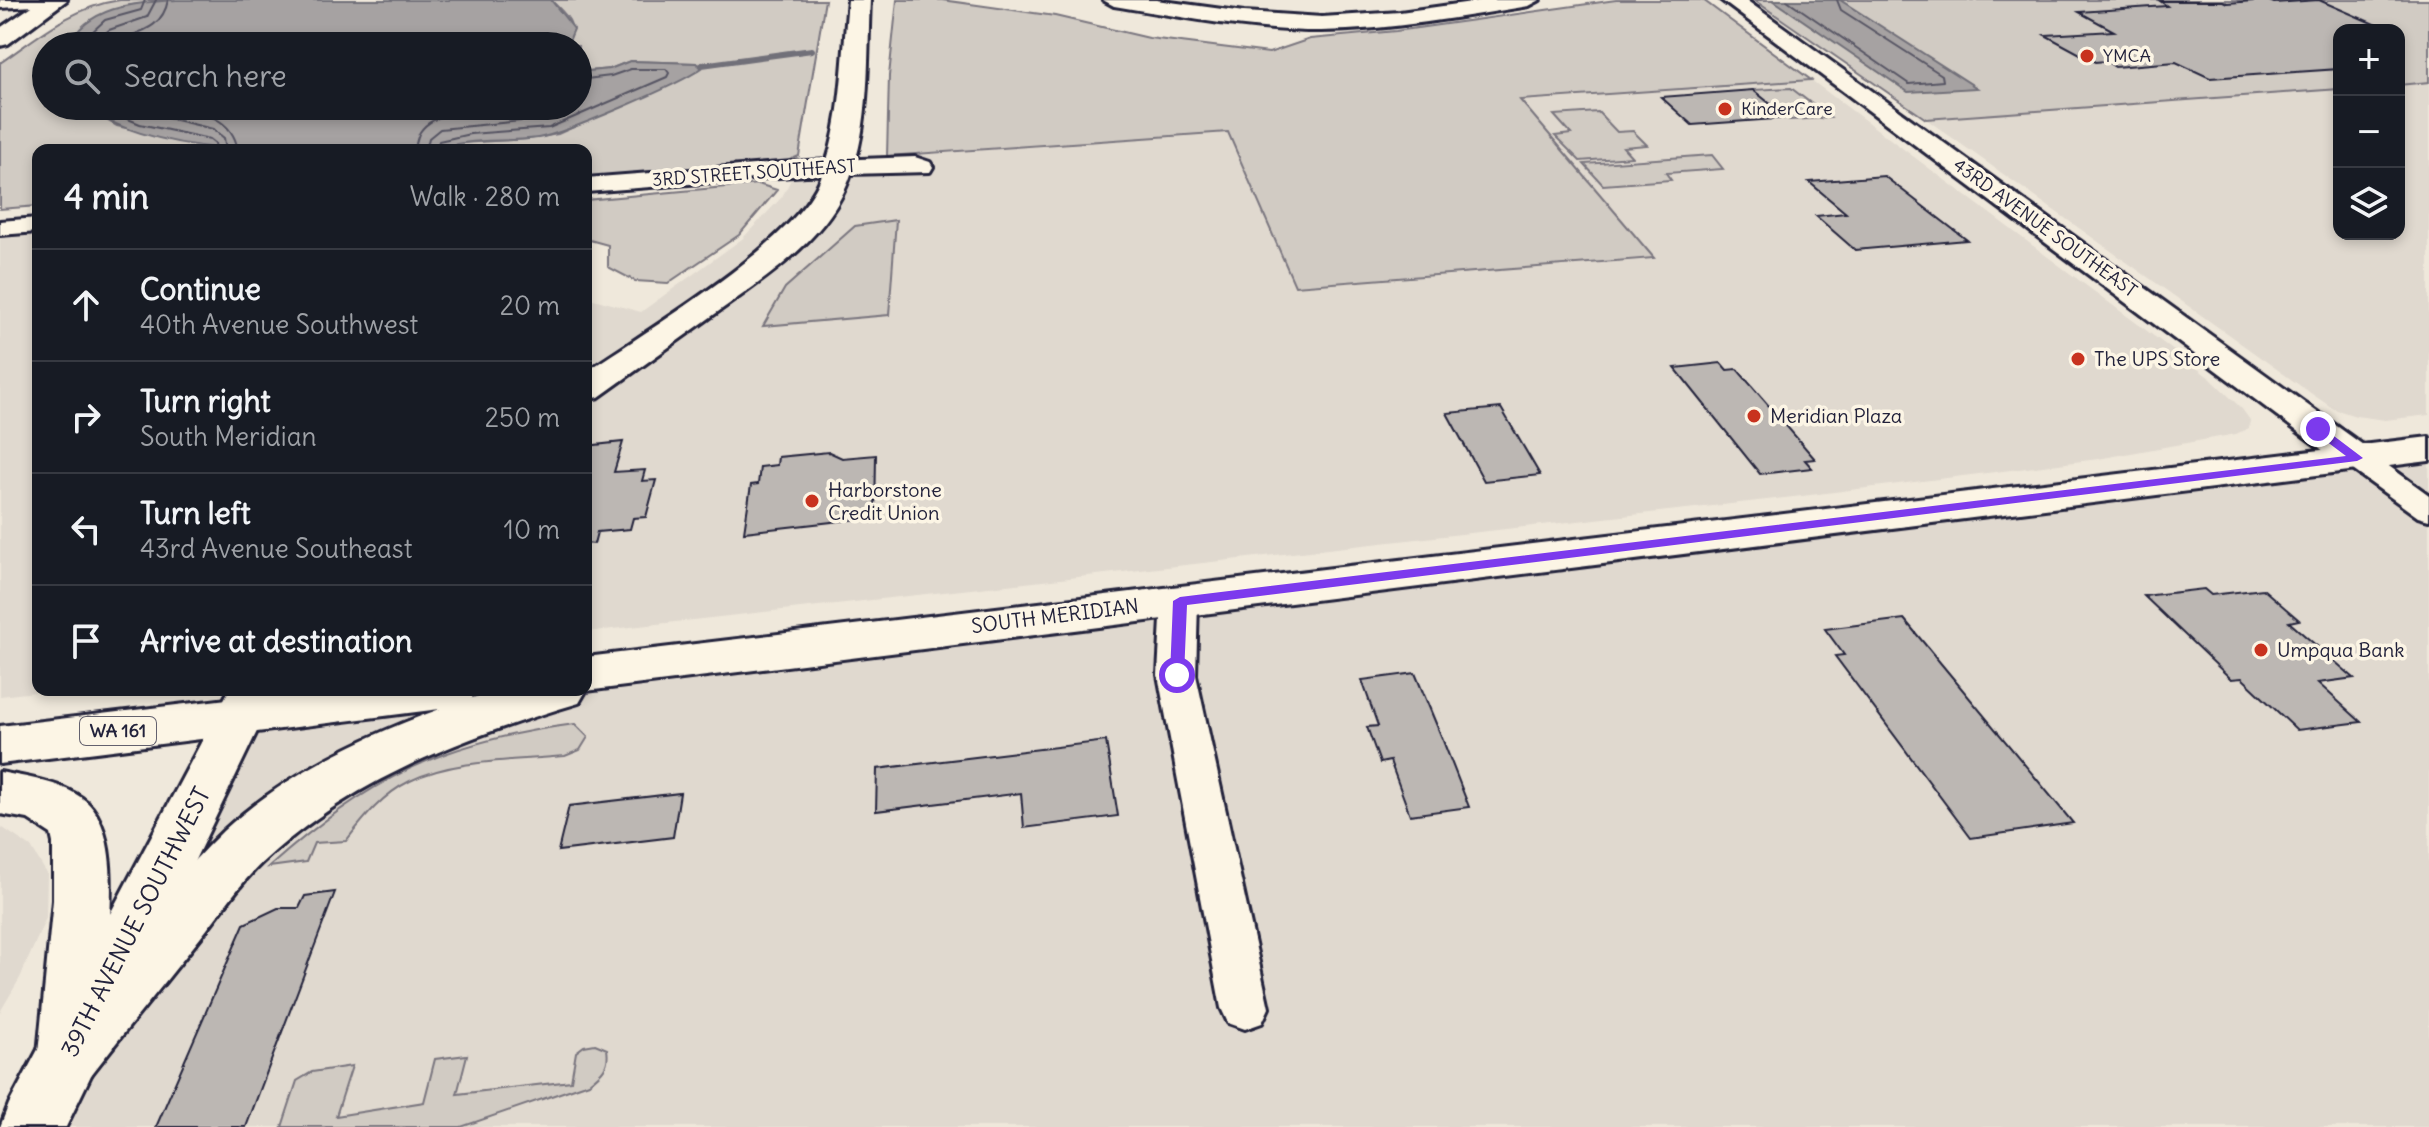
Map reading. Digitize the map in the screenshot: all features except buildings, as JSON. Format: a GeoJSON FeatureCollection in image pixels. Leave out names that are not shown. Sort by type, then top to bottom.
{"type":"FeatureCollection","features":[{"type":"Feature","properties":{"kind":"main road"},"geometry":{"type":"LineString","coordinates":[[0,39],[56,0]]}},
{"type":"Feature","properties":{"kind":"main road"},"geometry":{"type":"LineString","coordinates":[[592,385],[734,286],[787,243],[822,203],[840,167],[845,144],[859,0]]}},
{"type":"Feature","properties":{"kind":"main road","name":"SOUTH MERIDIAN"},"geometry":{"type":"LineString","coordinates":[[592,673],[2429,449]]}},
{"type":"Feature","properties":{"kind":"main road"},"geometry":{"type":"LineString","coordinates":[[592,682],[657,665]]}},
{"type":"Feature","properties":{"kind":"main road","name":"WA 161"},"geometry":{"type":"LineString","coordinates":[[0,745],[245,703],[356,696]]}},
{"type":"Feature","properties":{"kind":"main road"},"geometry":{"type":"LineString","coordinates":[[69,1054],[210,883],[245,845],[288,810],[387,750],[455,723],[543,696]]}},
{"type":"Feature","properties":{"kind":"main road","name":"39TH AVENUE SOUTHWEST"},"geometry":{"type":"LineString","coordinates":[[32,1127],[245,703]]}},
{"type":"Feature","properties":{"kind":"main road"},"geometry":{"type":"LineString","coordinates":[[0,793],[62,810],[78,828],[84,867],[69,1054]]}},
{"type":"Feature","properties":{"kind":"street"},"geometry":{"type":"LineString","coordinates":[[0,2],[34,0]]}},
{"type":"Feature","properties":{"kind":"street"},"geometry":{"type":"LineString","coordinates":[[1114,0],[1255,20],[1324,24],[1410,17],[1529,0]]}},
{"type":"Feature","properties":{"kind":"street","name":"43RD AVENUE SOUTHEAST"},"geometry":{"type":"LineString","coordinates":[[1732,0],[2357,458]]}},
{"type":"Feature","properties":{"kind":"street","name":"3RD STREET SOUTHEAST"},"geometry":{"type":"LineString","coordinates":[[592,185],[840,167],[915,164],[922,167]]}},
{"type":"Feature","properties":{"kind":"street"},"geometry":{"type":"LineString","coordinates":[[0,228],[32,225]]}},
{"type":"Feature","properties":{"kind":"street"},"geometry":{"type":"LineString","coordinates":[[2357,458],[2429,510]]}},
{"type":"Feature","properties":{"kind":"street"},"geometry":{"type":"LineString","coordinates":[[1180,601],[1177,675],[1245,1008]]}},
{"type":"Feature","properties":{"kind":"shaded area"},"geometry":{"type":"Polygon","coordinates":[[[120,0],[176,0],[124,6],[83,32],[44,32],[71,16],[120,0]]]}},
{"type":"Feature","properties":{"kind":"shaded area"},"geometry":{"type":"Polygon","coordinates":[[[551,0],[825,0],[799,156],[785,162],[592,177],[592,144],[456,144],[558,134],[698,71],[696,63],[630,61],[610,69],[592,71],[592,32],[571,32],[566,16],[551,0]]]}},
{"type":"Feature","properties":{"kind":"shaded area"},"geometry":{"type":"Polygon","coordinates":[[[897,0],[942,0],[1055,16],[1149,38],[1269,53],[1310,39],[1396,31],[1616,0],[1703,0],[1811,80],[1520,100],[1654,258],[1295,286],[1228,132],[887,156],[889,76],[897,0]]]}},
{"type":"Feature","properties":{"kind":"shaded area","name":"YMCA"},"geometry":{"type":"Polygon","coordinates":[[[1754,0],[2429,0],[2429,82],[2405,84],[2405,24],[2333,24],[2333,89],[1926,119],[1754,0]]]}},
{"type":"Feature","properties":{"kind":"shaded area"},"geometry":{"type":"Polygon","coordinates":[[[32,40],[32,120],[106,120],[117,126],[200,144],[32,144],[32,206],[0,209],[0,63],[32,40]]]}},
{"type":"Feature","properties":{"kind":"shaded area"},"geometry":{"type":"Polygon","coordinates":[[[1811,80],[2210,378],[2242,409],[2250,420],[2249,428],[2236,434],[2098,459],[1802,496],[592,631],[592,299],[641,312],[742,239],[782,197],[799,164],[1228,132],[1295,286],[1652,258],[1519,100],[1811,80]]]}},
{"type":"Feature","properties":{"kind":"shaded area"},"geometry":{"type":"Polygon","coordinates":[[[2429,82],[2429,415],[2385,420],[2334,409],[1926,119],[2333,89],[2333,240],[2405,240],[2405,84],[2429,82]]]}},
{"type":"Feature","properties":{"kind":"shaded area"},"geometry":{"type":"Polygon","coordinates":[[[1791,88],[1830,118],[1789,120],[1753,90],[1791,88]]]}},
{"type":"Feature","properties":{"kind":"shaded area"},"geometry":{"type":"Polygon","coordinates":[[[1598,112],[1617,132],[1633,131],[1647,145],[1623,147],[1632,157],[1580,161],[1555,136],[1571,134],[1554,115],[1598,112]]]}},
{"type":"Feature","properties":{"kind":"shaded area"},"geometry":{"type":"Polygon","coordinates":[[[1712,155],[1723,169],[1666,173],[1671,180],[1603,185],[1584,164],[1712,155]]]}},
{"type":"Feature","properties":{"kind":"shaded area"},"geometry":{"type":"Polygon","coordinates":[[[758,184],[777,190],[739,235],[668,283],[635,281],[608,267],[608,245],[592,241],[592,199],[758,184]]]}},
{"type":"Feature","properties":{"kind":"shaded area"},"geometry":{"type":"Polygon","coordinates":[[[896,220],[889,315],[763,326],[785,288],[855,226],[896,220]]]}},
{"type":"Feature","properties":{"kind":"shaded area"},"geometry":{"type":"Polygon","coordinates":[[[32,231],[32,692],[0,696],[0,234],[32,231]]]}},
{"type":"Feature","properties":{"kind":"shaded area"},"geometry":{"type":"Polygon","coordinates":[[[2429,449],[2429,1127],[29,1127],[237,716],[402,696],[592,696],[592,689],[2429,449]]]}},
{"type":"Feature","properties":{"kind":"shaded area"},"geometry":{"type":"Polygon","coordinates":[[[575,724],[588,737],[580,750],[565,756],[486,762],[428,774],[400,786],[367,815],[346,841],[314,843],[306,862],[269,867],[340,810],[409,769],[485,741],[575,724]]]}},
{"type":"Feature","properties":{"kind":"shaded area"},"geometry":{"type":"Polygon","coordinates":[[[0,826],[31,847],[47,874],[46,918],[20,978],[0,1012],[0,826]]]}},
{"type":"Feature","properties":{"kind":"shaded area"},"geometry":{"type":"Polygon","coordinates":[[[595,1044],[607,1049],[607,1060],[601,1072],[589,1083],[461,1127],[282,1127],[297,1081],[312,1072],[352,1066],[336,1116],[424,1102],[435,1059],[467,1055],[457,1094],[571,1081],[576,1052],[584,1046],[595,1044]]]}},
{"type":"Feature","properties":{"kind":"water"},"geometry":{"type":"Polygon","coordinates":[[[176,0],[551,0],[574,29],[573,32],[77,32],[101,14],[145,3],[176,0]]]}},
{"type":"Feature","properties":{"kind":"water"},"geometry":{"type":"Polygon","coordinates":[[[1773,0],[1840,0],[1977,88],[1908,92],[1773,0]]]}},
{"type":"Feature","properties":{"kind":"water"},"geometry":{"type":"Polygon","coordinates":[[[630,61],[696,63],[702,68],[648,96],[592,119],[592,71],[610,69],[630,61]]]}},
{"type":"Feature","properties":{"kind":"water"},"geometry":{"type":"Polygon","coordinates":[[[109,120],[590,120],[538,138],[456,144],[189,144],[161,139],[109,120]]]}},
{"type":"Feature","properties":{"kind":"waterway"},"geometry":{"type":"LineString","coordinates":[[702,65],[812,50]]}},
{"type":"Feature","properties":{"kind":"place","name":"YMCA"},"geometry":{"type":"Point","coordinates":[2087,56]}},
{"type":"Feature","properties":{"kind":"place","name":"KinderCare"},"geometry":{"type":"Point","coordinates":[1725,109]}},
{"type":"Feature","properties":{"kind":"place","name":"The UPS Store"},"geometry":{"type":"Point","coordinates":[2078,359]}},
{"type":"Feature","properties":{"kind":"place","name":"Meridian Plaza"},"geometry":{"type":"Point","coordinates":[1754,416]}},
{"type":"Feature","properties":{"kind":"place","name":"Harborstone Credit Union"},"geometry":{"type":"Point","coordinates":[812,501]}},
{"type":"Feature","properties":{"kind":"place","name":"Umpqua Bank"},"geometry":{"type":"Point","coordinates":[2261,650]}},
{"type":"Feature","properties":{"kind":"route"},"geometry":{"type":"LineString","coordinates":[[1177,675],[1180,601],[2357,458],[2318,429]]}}]}
